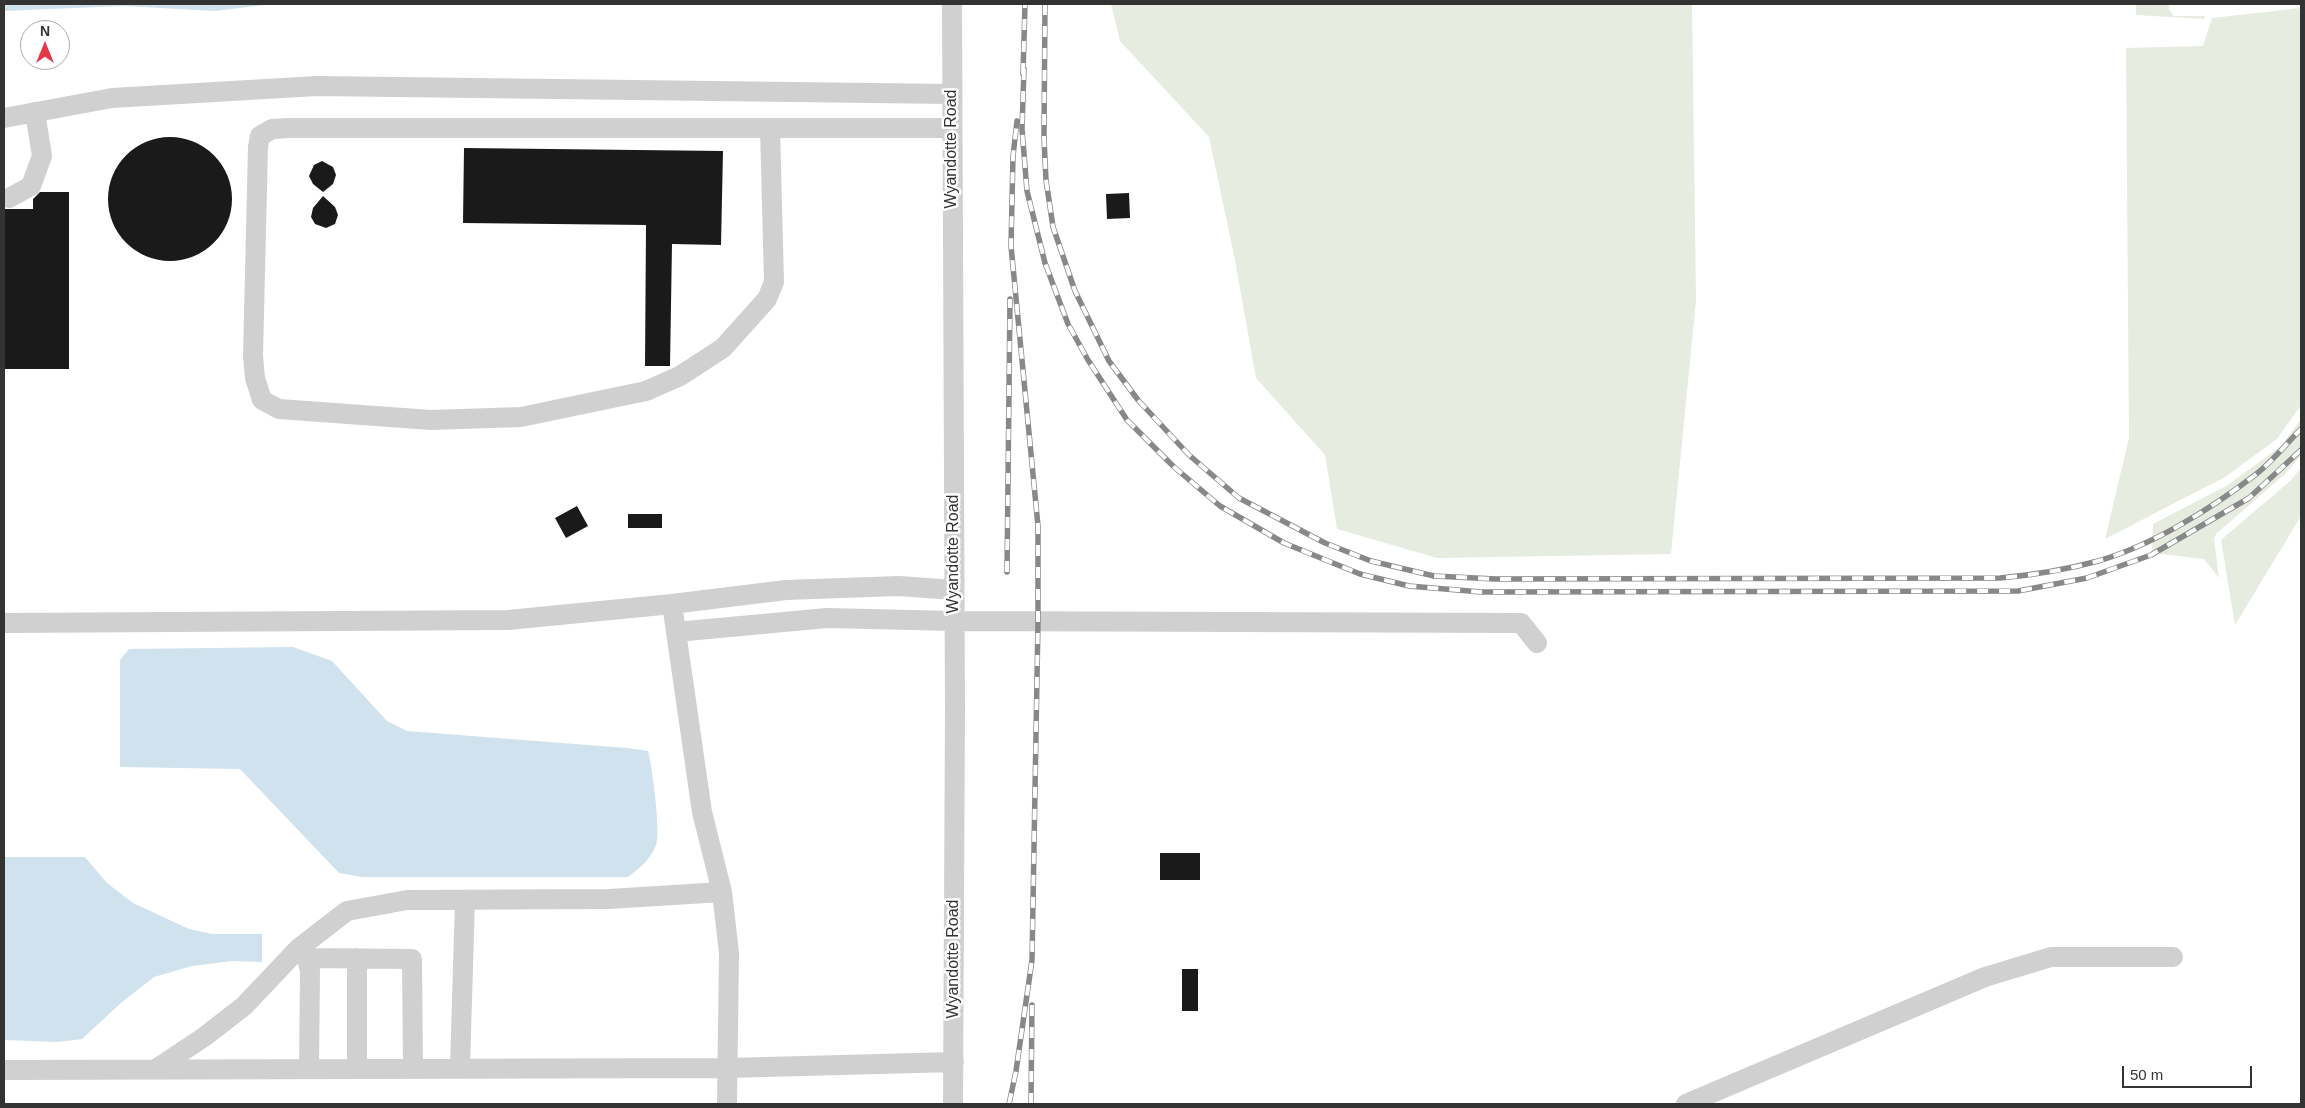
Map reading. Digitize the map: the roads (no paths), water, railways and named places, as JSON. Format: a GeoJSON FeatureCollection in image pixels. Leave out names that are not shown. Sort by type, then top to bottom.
{"type":"FeatureCollection","features":[{"type":"Feature","properties":{"kind":"street","name":"Wyandotte Road"},"geometry":{"type":"LineString","coordinates":[[952,4],[953,1104]]}},
{"type":"Feature","properties":{"kind":"street"},"geometry":{"type":"LineString","coordinates":[[4,118],[112,98],[317,86],[951,94]]}},
{"type":"Feature","properties":{"kind":"street"},"geometry":{"type":"LineString","coordinates":[[9,198],[31,186],[42,156],[35,112]]}},
{"type":"Feature","properties":{"kind":"street"},"geometry":{"type":"LineString","coordinates":[[770,128],[774,282],[767,299],[723,348],[680,376],[646,391],[521,417],[431,420],[279,409],[262,400],[255,378],[253,356],[258,147],[260,136],[272,129],[770,128],[951,128]]}},
{"type":"Feature","properties":{"kind":"street"},"geometry":{"type":"LineString","coordinates":[[4,623],[508,620],[672,604],[786,590],[899,586],[954,590]]}},
{"type":"Feature","properties":{"kind":"street"},"geometry":{"type":"LineString","coordinates":[[672,604],[702,812],[722,892],[729,953],[727,1104]]}},
{"type":"Feature","properties":{"kind":"street"},"geometry":{"type":"LineString","coordinates":[[676,632],[828,618],[954,621],[1521,624],[1537,643]]}},
{"type":"Feature","properties":{"kind":"street"},"geometry":{"type":"LineString","coordinates":[[156,1069],[204,1037],[244,1006],[347,911],[407,900],[609,899],[722,892]]}},
{"type":"Feature","properties":{"kind":"street"},"geometry":{"type":"LineString","coordinates":[[460,1067],[465,900]]}},
{"type":"Feature","properties":{"kind":"street"},"geometry":{"type":"LineString","coordinates":[[305,951],[357,958],[412,959],[413,1067]]}},
{"type":"Feature","properties":{"kind":"street"},"geometry":{"type":"LineString","coordinates":[[305,951],[310,971],[309,1068]]}},
{"type":"Feature","properties":{"kind":"street"},"geometry":{"type":"LineString","coordinates":[[1686,1104],[1985,977],[2050,957],[2173,957]]}},
{"type":"Feature","properties":{"kind":"street"},"geometry":{"type":"LineString","coordinates":[[357,958],[357,1068]]}},
{"type":"Feature","properties":{"kind":"street"},"geometry":{"type":"LineString","coordinates":[[4,1070],[413,1067],[727,1068],[954,1062]]}},
{"type":"Feature","properties":{"kind":"water"},"geometry":{"type":"Polygon","coordinates":[[[4,4],[272,4],[215,11],[123,6],[4,11],[4,4]]]}},
{"type":"Feature","properties":{"kind":"water"},"geometry":{"type":"Polygon","coordinates":[[[293,647],[332,661],[387,721],[407,731],[648,751],[657,814],[657,838],[654,850],[645,863],[628,877],[362,877],[339,873],[240,769],[120,767],[120,660],[129,649],[293,647]]]}},
{"type":"Feature","properties":{"kind":"water"},"geometry":{"type":"Polygon","coordinates":[[[4,857],[85,857],[107,883],[133,903],[189,929],[212,934],[262,934],[262,962],[232,961],[192,966],[154,977],[122,1002],[82,1039],[58,1042],[4,1040],[4,857]]]}},
{"type":"Feature","properties":{"kind":"railway"},"geometry":{"type":"LineString","coordinates":[[1023,74],[1025,4]]}},
{"type":"Feature","properties":{"kind":"railway"},"geometry":{"type":"LineString","coordinates":[[1045,4],[1044,138],[1046,180],[1053,227],[1075,291],[1109,361],[1138,400],[1189,455],[1239,498],[1325,543],[1371,561],[1434,576],[1496,579],[2000,578],[2037,574],[2098,561],[2139,546],[2180,525],[2219,501],[2255,475],[2301,429]]}},
{"type":"Feature","properties":{"kind":"railway"},"geometry":{"type":"LineString","coordinates":[[1024,69],[1022,129],[1027,191],[1045,263],[1068,324],[1088,360],[1127,420],[1174,467],[1220,506],[1284,543],[1360,574],[1409,586],[1481,592],[2018,591],[2087,578],[2151,555],[2249,498],[2301,450]]}},
{"type":"Feature","properties":{"kind":"railway"},"geometry":{"type":"LineString","coordinates":[[1009,1104],[1016,1071],[1032,960],[1038,621],[1038,526],[1011,246],[1013,156],[1017,121]]}},
{"type":"Feature","properties":{"kind":"railway"},"geometry":{"type":"LineString","coordinates":[[1007,572],[1010,299]]}},
{"type":"Feature","properties":{"kind":"railway"},"geometry":{"type":"LineString","coordinates":[[1031,1104],[1032,1005]]}}]}
